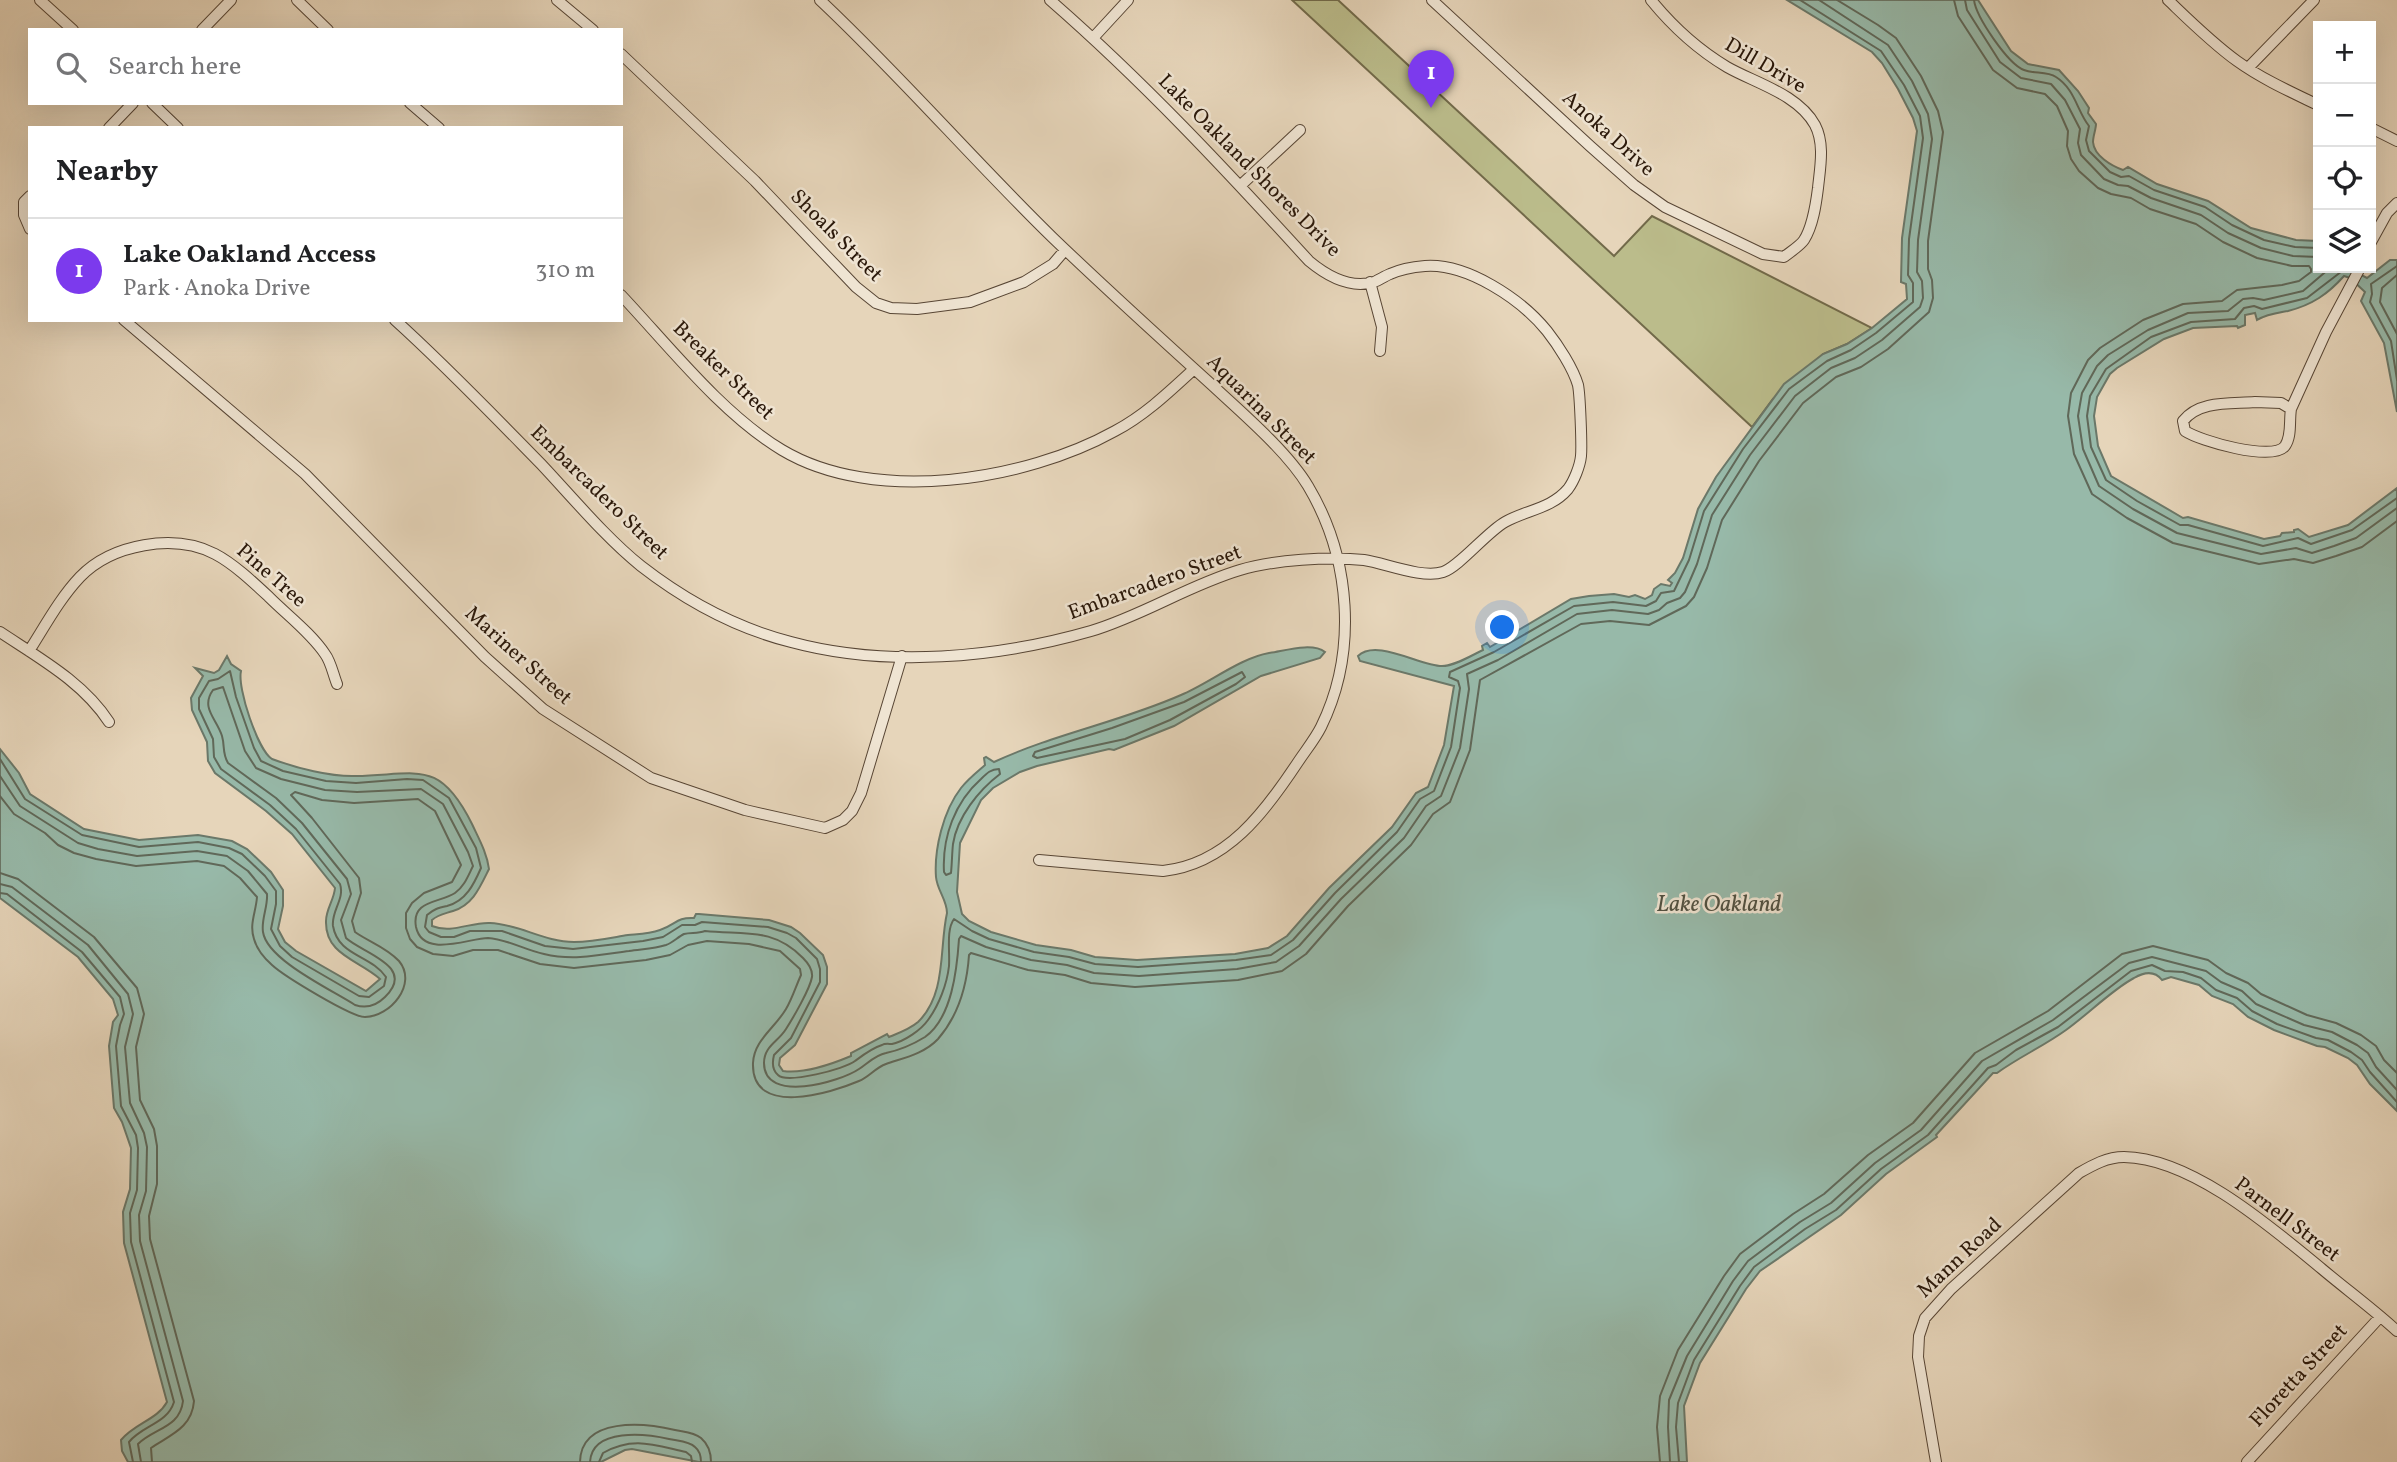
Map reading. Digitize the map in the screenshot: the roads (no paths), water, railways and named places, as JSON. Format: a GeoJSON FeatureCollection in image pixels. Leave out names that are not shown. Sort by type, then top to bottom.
{"type":"FeatureCollection","features":[{"type":"Feature","properties":{"kind":"street"},"geometry":{"type":"LineString","coordinates":[[40,0],[71,28]]}},
{"type":"Feature","properties":{"kind":"street"},"geometry":{"type":"LineString","coordinates":[[204,28],[231,0]]}},
{"type":"Feature","properties":{"kind":"street"},"geometry":{"type":"LineString","coordinates":[[297,0],[326,28]]}},
{"type":"Feature","properties":{"kind":"street"},"geometry":{"type":"LineString","coordinates":[[556,0],[591,28]]}},
{"type":"Feature","properties":{"kind":"street","name":"Aquarina Street"},"geometry":{"type":"LineString","coordinates":[[820,0],[1065,250],[1257,428],[1307,484],[1324,516],[1341,571],[1344,637],[1336,687],[1320,730],[1281,788],[1239,838],[1204,860],[1173,870],[1039,860]]}},
{"type":"Feature","properties":{"kind":"street","name":"Lake Oakland Shores Drive"},"geometry":{"type":"LineString","coordinates":[[1050,0],[1203,145],[1321,271],[1347,282],[1370,282],[1411,268],[1449,266],[1476,275],[1527,312],[1547,331],[1578,385],[1581,459],[1570,487],[1548,505],[1504,522],[1444,572],[1422,573],[1337,558]]}},
{"type":"Feature","properties":{"kind":"street"},"geometry":{"type":"LineString","coordinates":[[1093,38],[1128,0]]}},
{"type":"Feature","properties":{"kind":"street","name":"Anoka Drive"},"geometry":{"type":"LineString","coordinates":[[1432,0],[1590,146],[1652,198],[1665,207],[1763,254],[1784,257]]}},
{"type":"Feature","properties":{"kind":"street","name":"Dill Drive"},"geometry":{"type":"LineString","coordinates":[[1651,0],[1669,23],[1699,49],[1791,101],[1807,114],[1816,128],[1821,146],[1821,165],[1812,222],[1804,241],[1784,257]]}},
{"type":"Feature","properties":{"kind":"street"},"geometry":{"type":"LineString","coordinates":[[2168,0],[2219,48],[2248,68],[2313,102]]}},
{"type":"Feature","properties":{"kind":"street"},"geometry":{"type":"LineString","coordinates":[[2248,68],[2314,0]]}},
{"type":"Feature","properties":{"kind":"street","name":"Shoals Street"},"geometry":{"type":"LineString","coordinates":[[623,56],[755,181],[856,287],[876,303],[891,308],[917,309],[970,302],[1024,282],[1053,264],[1065,250]]}},
{"type":"Feature","properties":{"kind":"street"},"geometry":{"type":"LineString","coordinates":[[110,126],[131,105]]}},
{"type":"Feature","properties":{"kind":"street"},"geometry":{"type":"LineString","coordinates":[[154,105],[176,126]]}},
{"type":"Feature","properties":{"kind":"street"},"geometry":{"type":"LineString","coordinates":[[412,105],[437,126]]}},
{"type":"Feature","properties":{"kind":"street"},"geometry":{"type":"LineString","coordinates":[[1241,186],[1300,130]]}},
{"type":"Feature","properties":{"kind":"street"},"geometry":{"type":"LineString","coordinates":[[2376,130],[2397,141]]}},
{"type":"Feature","properties":{"kind":"street"},"geometry":{"type":"LineString","coordinates":[[28,198],[24,202],[24,215],[28,227]]}},
{"type":"Feature","properties":{"kind":"street"},"geometry":{"type":"LineString","coordinates":[[2376,233],[2387,213],[2397,203]]}},
{"type":"Feature","properties":{"kind":"street"},"geometry":{"type":"LineString","coordinates":[[2291,409],[2272,402],[2217,404],[2191,411],[2183,421],[2185,431],[2195,438],[2268,453],[2280,451],[2286,445],[2289,434],[2291,409],[2321,343],[2358,273]]}},
{"type":"Feature","properties":{"kind":"street"},"geometry":{"type":"LineString","coordinates":[[1370,282],[1382,327],[1380,351]]}},
{"type":"Feature","properties":{"kind":"street","name":"Breaker Street"},"geometry":{"type":"LineString","coordinates":[[623,297],[747,426],[783,450],[817,467],[892,483],[988,475],[1083,447],[1143,414],[1194,369]]}},
{"type":"Feature","properties":{"kind":"street","name":"Mariner Street"},"geometry":{"type":"LineString","coordinates":[[126,322],[305,474],[485,657],[543,709],[651,778],[745,810],[802,823],[825,828],[843,820],[852,811],[861,793],[902,656]]}},
{"type":"Feature","properties":{"kind":"street","name":"Embarcadero Street"},"geometry":{"type":"LineString","coordinates":[[397,322],[436,356],[639,564],[692,602],[740,626],[793,643],[852,653],[902,656],[968,654],[1014,648],[1093,630],[1242,569],[1337,558]]}},
{"type":"Feature","properties":{"kind":"street","name":"Pine Tree"},"geometry":{"type":"LineString","coordinates":[[29,651],[82,575],[99,562],[134,548],[156,543],[192,547],[214,554],[264,593],[326,655],[337,684]]}},
{"type":"Feature","properties":{"kind":"street"},"geometry":{"type":"LineString","coordinates":[[0,632],[81,689],[100,708],[109,722]]}},
{"type":"Feature","properties":{"kind":"street","name":"Parnell Street"},"geometry":{"type":"LineString","coordinates":[[2101,1161],[2123,1157],[2149,1160],[2180,1170],[2253,1213],[2397,1331]]}},
{"type":"Feature","properties":{"kind":"street","name":"Mann Road"},"geometry":{"type":"LineString","coordinates":[[1937,1462],[1918,1356],[1919,1336],[1925,1318],[1951,1289],[2079,1173],[2101,1161]]}},
{"type":"Feature","properties":{"kind":"street","name":"Floretta Street"},"geometry":{"type":"LineString","coordinates":[[2247,1462],[2380,1317]]}},
{"type":"Feature","properties":{"kind":"water","name":"Lake Oakland"},"geometry":{"type":"Polygon","coordinates":[[[1787,0],[1978,0],[2011,51],[2028,64],[2059,70],[2078,91],[2096,124],[2094,147],[2109,163],[2123,170],[2128,167],[2157,184],[2208,201],[2251,228],[2296,240],[2313,241],[2313,273],[2358,273],[2367,278],[2390,260],[2397,260],[2397,412],[2384,343],[2361,301],[2365,292],[2344,276],[2319,298],[2297,309],[2257,320],[2255,313],[2245,315],[2245,325],[2238,328],[2193,328],[2164,339],[2110,374],[2097,397],[2094,416],[2098,446],[2111,476],[2183,518],[2188,517],[2264,539],[2298,529],[2309,537],[2348,525],[2397,488],[2397,1111],[2348,1058],[2325,1047],[2274,1030],[2248,1017],[2233,1004],[2212,996],[2199,985],[2171,977],[2162,980],[2150,973],[2138,976],[2117,989],[2058,1036],[1993,1073],[1937,1137],[1886,1174],[1841,1215],[1760,1271],[1700,1363],[1684,1406],[1687,1462],[699,1462],[632,1449],[601,1462],[128,1462],[122,1451],[121,1440],[158,1413],[167,1402],[124,1243],[123,1212],[130,1189],[131,1148],[114,1108],[109,1046],[113,1022],[118,1015],[113,999],[78,957],[0,898],[0,749],[19,773],[30,794],[84,829],[139,840],[198,835],[232,841],[247,849],[271,872],[283,890],[278,929],[285,942],[366,991],[380,979],[337,949],[327,932],[326,917],[335,888],[292,834],[215,773],[208,761],[207,742],[192,710],[191,698],[203,676],[195,668],[214,673],[219,670],[227,656],[231,664],[241,671],[242,691],[250,718],[261,744],[272,759],[303,769],[336,775],[425,775],[449,789],[460,803],[482,846],[489,869],[471,900],[432,920],[432,926],[447,929],[483,923],[501,924],[552,939],[581,942],[652,932],[699,914],[769,920],[800,933],[823,955],[827,967],[827,984],[795,1045],[780,1058],[779,1065],[783,1071],[800,1071],[851,1056],[851,1053],[887,1034],[889,1037],[904,1031],[918,1022],[927,1011],[938,984],[947,913],[936,877],[938,843],[949,808],[961,788],[985,765],[984,758],[994,762],[1134,713],[1191,690],[1258,656],[1298,648],[1313,648],[1325,652],[1320,658],[1261,676],[1174,726],[1114,750],[1109,749],[1020,772],[993,788],[981,800],[960,843],[957,892],[962,914],[969,921],[991,932],[1036,945],[1095,957],[1137,960],[1235,954],[1268,948],[1287,936],[1329,888],[1392,827],[1416,793],[1428,787],[1444,745],[1454,686],[1360,661],[1358,656],[1366,651],[1387,651],[1433,665],[1447,666],[1483,650],[1482,646],[1487,643],[1490,647],[1571,599],[1614,594],[1629,597],[1635,595],[1645,599],[1661,584],[1670,586],[1672,583],[1668,580],[1683,558],[1698,509],[1716,477],[1784,384],[1823,354],[1847,344],[1872,328],[1907,299],[1906,284],[1901,282],[1902,238],[1917,131],[1898,89],[1872,52],[1787,0]]]}},
{"type":"Feature","properties":{"kind":"place","name":"Lake Oakland Access"},"geometry":{"type":"Point","coordinates":[1431,108]}}]}
